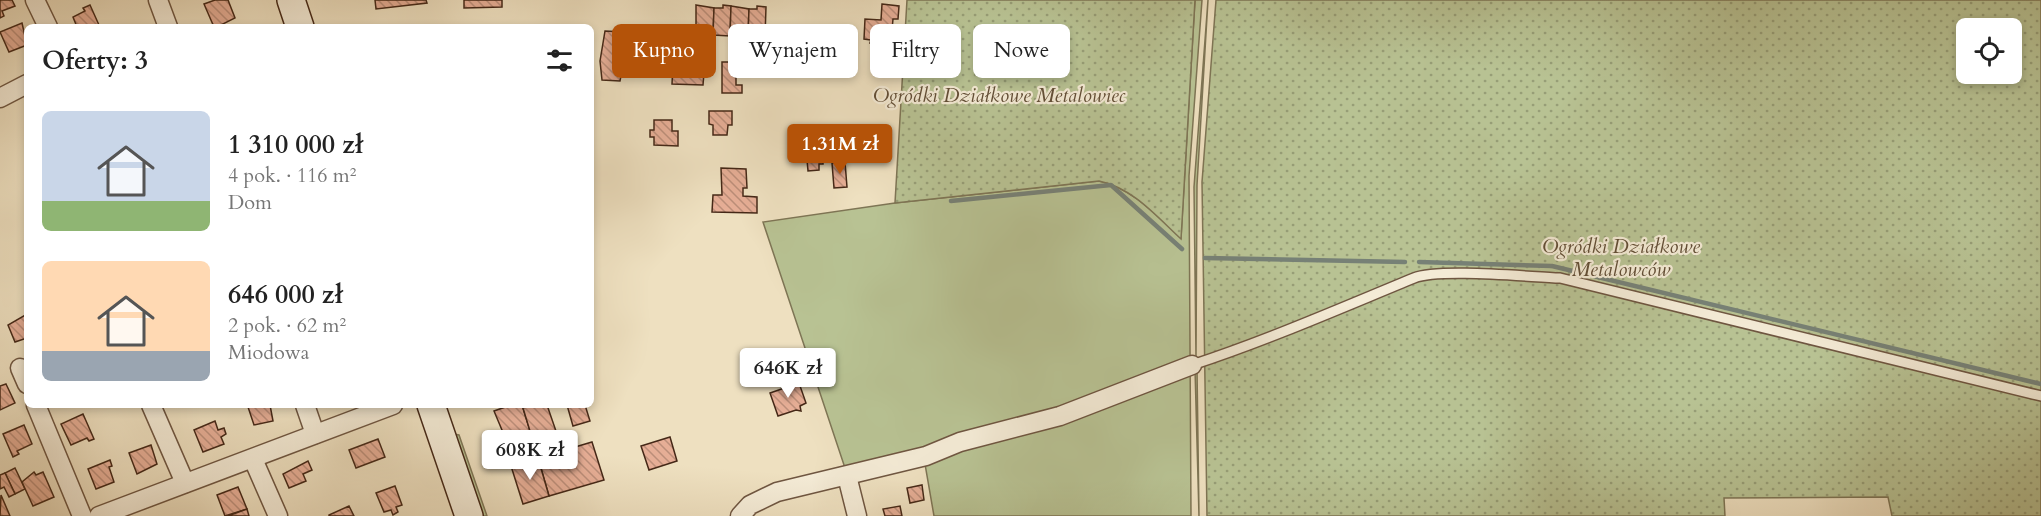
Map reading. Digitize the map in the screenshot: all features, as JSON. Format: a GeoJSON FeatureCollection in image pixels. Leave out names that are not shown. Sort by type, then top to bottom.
{"type":"FeatureCollection","features":[{"type":"Feature","properties":{"kind":"main road"},"geometry":{"type":"LineString","coordinates":[[291,0],[299,24]]}},
{"type":"Feature","properties":{"kind":"main road"},"geometry":{"type":"LineString","coordinates":[[432,408],[470,516]]}},
{"type":"Feature","properties":{"kind":"street"},"geometry":{"type":"LineString","coordinates":[[35,0],[47,24]]}},
{"type":"Feature","properties":{"kind":"street"},"geometry":{"type":"LineString","coordinates":[[158,0],[160,24]]}},
{"type":"Feature","properties":{"kind":"street"},"geometry":{"type":"LineString","coordinates":[[0,98],[24,86]]}},
{"type":"Feature","properties":{"kind":"street"},"geometry":{"type":"LineString","coordinates":[[740,516],[750,505],[777,492],[926,456],[987,434],[1060,416],[1192,365]]}},
{"type":"Feature","properties":{"kind":"street"},"geometry":{"type":"LineString","coordinates":[[37,408],[82,516]]}},
{"type":"Feature","properties":{"kind":"street"},"geometry":{"type":"LineString","coordinates":[[152,408],[185,483]]}},
{"type":"Feature","properties":{"kind":"street"},"geometry":{"type":"LineString","coordinates":[[305,408],[315,434]]}},
{"type":"Feature","properties":{"kind":"street"},"geometry":{"type":"LineString","coordinates":[[99,516],[147,508],[185,483],[385,408]]}},
{"type":"Feature","properties":{"kind":"street"},"geometry":{"type":"LineString","coordinates":[[253,459],[279,516]]}},
{"type":"Feature","properties":{"kind":"street"},"geometry":{"type":"LineString","coordinates":[[847,476],[857,516]]}},
{"type":"Feature","properties":{"kind":"lane"},"geometry":{"type":"LineString","coordinates":[[1192,365],[1415,278],[1452,274],[1488,275],[1560,279],[2041,396]]}},
{"type":"Feature","properties":{"kind":"green space","name":"Ogródki Działkowe Metalowiec"},"geometry":{"type":"Polygon","coordinates":[[[907,0],[1195,0],[1181,239],[1133,196],[1099,181],[895,203],[902,78],[961,78],[961,24],[906,24],[907,0]]]}},
{"type":"Feature","properties":{"kind":"green space"},"geometry":{"type":"Polygon","coordinates":[[[1195,0],[1202,0],[1189,176],[1191,516],[934,516],[925,464],[846,471],[763,222],[895,203],[1099,181],[1133,196],[1181,238],[1195,0]]]}},
{"type":"Feature","properties":{"kind":"green space"},"geometry":{"type":"Polygon","coordinates":[[[1208,0],[1197,185],[1196,358],[1194,187],[1208,0]]]}},
{"type":"Feature","properties":{"kind":"green space","name":"Ogródki Działkowe Metalowców"},"geometry":{"type":"Polygon","coordinates":[[[1216,0],[2041,0],[2041,516],[1892,516],[1888,497],[1724,498],[1725,516],[1207,516],[1202,182],[1216,0]]]}},
{"type":"Feature","properties":{"kind":"green space"},"geometry":{"type":"Polygon","coordinates":[[[1197,368],[1199,516],[1195,369],[1197,368]]]}},
{"type":"Feature","properties":{"kind":"green space"},"geometry":{"type":"Polygon","coordinates":[[[453,434],[459,435],[487,516],[481,516],[453,434]]]}},
{"type":"Feature","properties":{"kind":"building"},"geometry":{"type":"Polygon","coordinates":[[[0,0],[12,0],[15,6],[2,11],[4,16],[0,18],[0,0]]]}},
{"type":"Feature","properties":{"kind":"building"},"geometry":{"type":"Polygon","coordinates":[[[215,0],[228,0],[235,18],[223,24],[213,24],[204,4],[215,0]]]}},
{"type":"Feature","properties":{"kind":"building"},"geometry":{"type":"Polygon","coordinates":[[[375,0],[426,0],[427,3],[376,9],[375,0]]]}},
{"type":"Feature","properties":{"kind":"building"},"geometry":{"type":"Polygon","coordinates":[[[464,0],[502,0],[502,7],[464,8],[464,0]]]}},
{"type":"Feature","properties":{"kind":"building"},"geometry":{"type":"Polygon","coordinates":[[[882,4],[899,6],[898,19],[893,19],[893,24],[870,24],[870,40],[864,39],[865,19],[881,20],[882,4]]]}},
{"type":"Feature","properties":{"kind":"building"},"geometry":{"type":"Polygon","coordinates":[[[90,5],[99,24],[76,24],[73,17],[85,11],[83,8],[90,5]]]}},
{"type":"Feature","properties":{"kind":"building"},"geometry":{"type":"Polygon","coordinates":[[[696,5],[714,8],[713,24],[696,24],[696,5]]]}},
{"type":"Feature","properties":{"kind":"building"},"geometry":{"type":"Polygon","coordinates":[[[723,5],[731,6],[728,36],[716,35],[716,24],[713,24],[714,8],[723,8],[723,5]]]}},
{"type":"Feature","properties":{"kind":"building"},"geometry":{"type":"Polygon","coordinates":[[[731,6],[749,9],[748,24],[730,24],[731,6]]]}},
{"type":"Feature","properties":{"kind":"building"},"geometry":{"type":"Polygon","coordinates":[[[757,6],[766,7],[765,24],[748,24],[749,9],[757,9],[757,6]]]}},
{"type":"Feature","properties":{"kind":"building"},"geometry":{"type":"Polygon","coordinates":[[[22,23],[24,46],[9,52],[0,32],[22,23]]]}},
{"type":"Feature","properties":{"kind":"building"},"geometry":{"type":"Polygon","coordinates":[[[605,31],[612,31],[612,78],[621,78],[620,81],[602,80],[600,61],[605,31]]]}},
{"type":"Feature","properties":{"kind":"building"},"geometry":{"type":"Polygon","coordinates":[[[722,62],[728,62],[728,78],[736,78],[736,85],[742,85],[742,93],[722,93],[722,62]]]}},
{"type":"Feature","properties":{"kind":"building"},"geometry":{"type":"Polygon","coordinates":[[[672,78],[704,78],[703,85],[672,84],[672,78]]]}},
{"type":"Feature","properties":{"kind":"building"},"geometry":{"type":"Polygon","coordinates":[[[709,111],[732,111],[732,125],[728,125],[727,135],[713,135],[713,125],[709,124],[709,111]]]}},
{"type":"Feature","properties":{"kind":"building"},"geometry":{"type":"Polygon","coordinates":[[[654,120],[672,120],[672,131],[678,131],[678,146],[654,145],[654,137],[650,137],[650,130],[654,130],[654,120]]]}},
{"type":"Feature","properties":{"kind":"building"},"geometry":{"type":"Polygon","coordinates":[[[821,136],[822,148],[826,147],[828,153],[823,156],[823,164],[819,164],[819,170],[808,171],[805,137],[821,136]]]}},
{"type":"Feature","properties":{"kind":"building"},"geometry":{"type":"Polygon","coordinates":[[[845,162],[847,187],[834,188],[832,163],[845,162]]]}},
{"type":"Feature","properties":{"kind":"building"},"geometry":{"type":"Polygon","coordinates":[[[721,168],[746,169],[747,188],[743,188],[743,196],[757,197],[757,213],[712,212],[713,195],[722,195],[721,168]]]}},
{"type":"Feature","properties":{"kind":"building"},"geometry":{"type":"Polygon","coordinates":[[[24,316],[24,339],[15,342],[8,325],[24,316]]]}},
{"type":"Feature","properties":{"kind":"building"},"geometry":{"type":"Polygon","coordinates":[[[799,383],[806,403],[800,406],[801,411],[796,410],[778,416],[770,393],[799,383]]]}},
{"type":"Feature","properties":{"kind":"building"},"geometry":{"type":"Polygon","coordinates":[[[6,384],[15,403],[0,410],[0,386],[6,384]]]}},
{"type":"Feature","properties":{"kind":"building"},"geometry":{"type":"Polygon","coordinates":[[[248,408],[271,408],[273,421],[254,425],[248,408]]]}},
{"type":"Feature","properties":{"kind":"building"},"geometry":{"type":"Polygon","coordinates":[[[502,408],[523,408],[531,434],[507,442],[494,411],[502,408]]]}},
{"type":"Feature","properties":{"kind":"building"},"geometry":{"type":"Polygon","coordinates":[[[523,408],[548,408],[557,434],[533,441],[523,408]]]}},
{"type":"Feature","properties":{"kind":"building"},"geometry":{"type":"Polygon","coordinates":[[[568,408],[586,408],[590,421],[573,426],[568,408]]]}},
{"type":"Feature","properties":{"kind":"building"},"geometry":{"type":"Polygon","coordinates":[[[83,414],[94,439],[89,441],[87,438],[71,445],[61,424],[83,414]]]}},
{"type":"Feature","properties":{"kind":"building"},"geometry":{"type":"Polygon","coordinates":[[[215,421],[218,430],[224,428],[226,434],[221,437],[224,444],[203,452],[194,430],[215,421]]]}},
{"type":"Feature","properties":{"kind":"building"},"geometry":{"type":"Polygon","coordinates":[[[24,425],[32,444],[17,451],[19,454],[13,457],[3,434],[24,425]]]}},
{"type":"Feature","properties":{"kind":"building"},"geometry":{"type":"Polygon","coordinates":[[[670,437],[677,461],[649,470],[641,446],[670,437]]]}},
{"type":"Feature","properties":{"kind":"building"},"geometry":{"type":"Polygon","coordinates":[[[378,439],[385,457],[356,468],[349,450],[378,439]]]}},
{"type":"Feature","properties":{"kind":"building"},"geometry":{"type":"Polygon","coordinates":[[[592,442],[604,480],[549,496],[538,458],[592,442]]]}},
{"type":"Feature","properties":{"kind":"building"},"geometry":{"type":"Polygon","coordinates":[[[151,445],[157,464],[137,474],[129,453],[151,445]]]}},
{"type":"Feature","properties":{"kind":"building"},"geometry":{"type":"Polygon","coordinates":[[[538,458],[549,496],[523,504],[511,466],[538,458]]]}},
{"type":"Feature","properties":{"kind":"building"},"geometry":{"type":"Polygon","coordinates":[[[110,460],[112,466],[109,467],[114,482],[96,489],[88,469],[110,460]]]}},
{"type":"Feature","properties":{"kind":"building"},"geometry":{"type":"Polygon","coordinates":[[[308,461],[312,470],[303,474],[306,481],[289,488],[283,474],[308,461]]]}},
{"type":"Feature","properties":{"kind":"building"},"geometry":{"type":"Polygon","coordinates":[[[15,468],[25,489],[15,494],[5,473],[15,468]]]}},
{"type":"Feature","properties":{"kind":"building"},"geometry":{"type":"Polygon","coordinates":[[[34,472],[36,475],[43,472],[54,497],[33,506],[22,482],[34,472]]]}},
{"type":"Feature","properties":{"kind":"building"},"geometry":{"type":"Polygon","coordinates":[[[5,473],[15,494],[9,497],[4,487],[0,489],[0,475],[5,473]]]}},
{"type":"Feature","properties":{"kind":"building"},"geometry":{"type":"Polygon","coordinates":[[[922,485],[924,500],[910,503],[907,488],[922,485]]]}},
{"type":"Feature","properties":{"kind":"building"},"geometry":{"type":"Polygon","coordinates":[[[395,486],[402,505],[396,507],[398,512],[393,515],[391,510],[384,512],[376,493],[395,486]]]}},
{"type":"Feature","properties":{"kind":"building"},"geometry":{"type":"Polygon","coordinates":[[[238,487],[247,509],[225,516],[217,495],[238,487]]]}},
{"type":"Feature","properties":{"kind":"building"},"geometry":{"type":"Polygon","coordinates":[[[1,495],[10,516],[0,516],[1,495]]]}},
{"type":"Feature","properties":{"kind":"building"},"geometry":{"type":"Polygon","coordinates":[[[349,506],[354,516],[329,516],[329,515],[349,506]]]}},
{"type":"Feature","properties":{"kind":"building"},"geometry":{"type":"Polygon","coordinates":[[[900,506],[902,516],[885,516],[883,509],[900,506]]]}},
{"type":"Feature","properties":{"kind":"building"},"geometry":{"type":"Polygon","coordinates":[[[247,509],[249,516],[228,516],[247,509]]]}},
{"type":"Feature","properties":{"kind":"waterway"},"geometry":{"type":"LineString","coordinates":[[951,201],[1111,185],[1182,249]]}},
{"type":"Feature","properties":{"kind":"waterway"},"geometry":{"type":"LineString","coordinates":[[1205,258],[1405,262]]}},
{"type":"Feature","properties":{"kind":"waterway"},"geometry":{"type":"LineString","coordinates":[[1419,262],[1552,266],[2041,384]]}}]}
